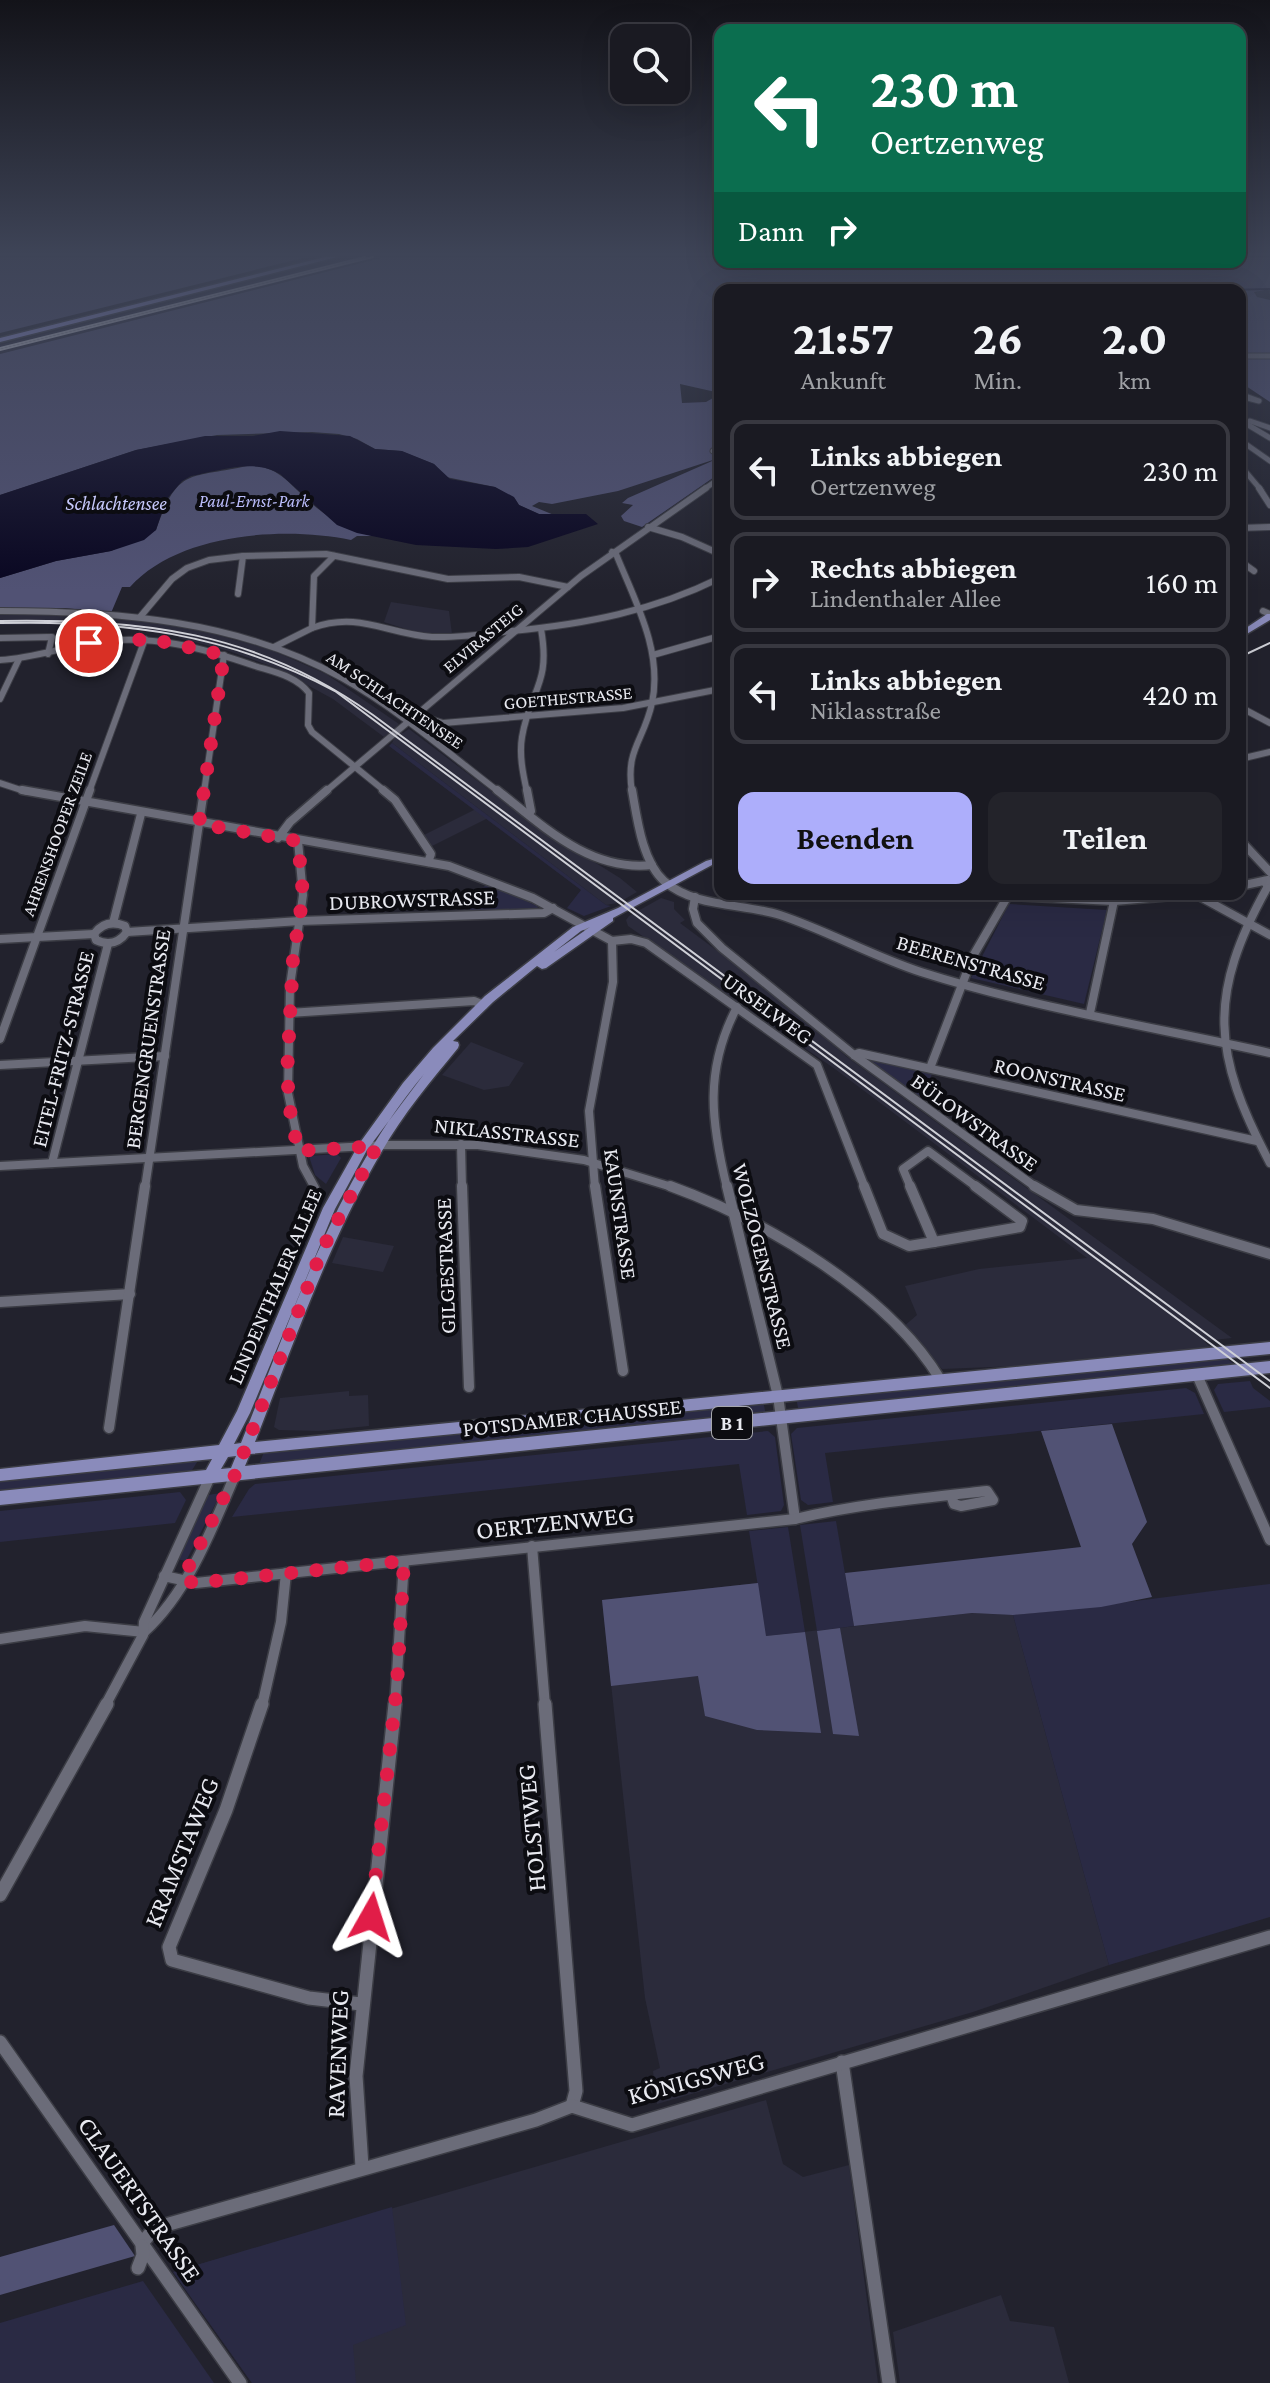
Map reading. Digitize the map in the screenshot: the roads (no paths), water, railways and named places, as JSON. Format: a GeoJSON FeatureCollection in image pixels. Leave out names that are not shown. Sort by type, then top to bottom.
{"type":"FeatureCollection","features":[{"type":"Feature","properties":{"kind":"main road"},"geometry":{"type":"LineString","coordinates":[[1246,624],[1268,612]]}},
{"type":"Feature","properties":{"kind":"main road"},"geometry":{"type":"LineString","coordinates":[[1246,631],[1268,612]]}},
{"type":"Feature","properties":{"kind":"main road","name":"LINDENTHALER ALLEE"},"geometry":{"type":"LineString","coordinates":[[210,1477],[243,1413],[329,1208],[423,1067],[484,1005],[589,928],[714,862]]}},
{"type":"Feature","properties":{"kind":"main road","name":"LINDENTHALER ALLEE"},"geometry":{"type":"LineString","coordinates":[[235,1475],[322,1250],[370,1146],[418,1086],[476,1022],[589,928]]}},
{"type":"Feature","properties":{"kind":"main road","name":"POTSDAMER CHAUSSEE"},"geometry":{"type":"LineString","coordinates":[[0,1475],[1270,1348]]}},
{"type":"Feature","properties":{"kind":"main road","name":"B 1"},"geometry":{"type":"LineString","coordinates":[[1197,1375],[1270,1367]]}},
{"type":"Feature","properties":{"kind":"main road","name":"POTSDAMER CHAUSSEE"},"geometry":{"type":"LineString","coordinates":[[0,1498],[1197,1375]]}},
{"type":"Feature","properties":{"kind":"street"},"geometry":{"type":"LineString","coordinates":[[1246,421],[1270,428]]}},
{"type":"Feature","properties":{"kind":"street"},"geometry":{"type":"LineString","coordinates":[[1246,423],[1270,438]]}},
{"type":"Feature","properties":{"kind":"street"},"geometry":{"type":"LineString","coordinates":[[1246,444],[1270,461]]}},
{"type":"Feature","properties":{"kind":"street"},"geometry":{"type":"LineString","coordinates":[[1246,471],[1270,505]]}},
{"type":"Feature","properties":{"kind":"street","name":"ELVIRASTEIG"},"geometry":{"type":"LineString","coordinates":[[278,838],[290,822],[568,587],[612,552],[714,482]]}},
{"type":"Feature","properties":{"kind":"street"},"geometry":{"type":"LineString","coordinates":[[648,527],[714,551]]}},
{"type":"Feature","properties":{"kind":"street"},"geometry":{"type":"LineString","coordinates":[[1246,528],[1270,527]]}},
{"type":"Feature","properties":{"kind":"street"},"geometry":{"type":"LineString","coordinates":[[612,552],[616,554],[653,655],[652,703],[631,756],[629,770],[652,865],[669,885]]}},
{"type":"Feature","properties":{"kind":"street"},"geometry":{"type":"LineString","coordinates":[[140,617],[172,579],[187,568],[209,560],[243,556],[334,556],[448,579],[519,577],[568,587]]}},
{"type":"Feature","properties":{"kind":"street"},"geometry":{"type":"LineString","coordinates":[[238,594],[243,556]]}},
{"type":"Feature","properties":{"kind":"street"},"geometry":{"type":"LineString","coordinates":[[312,628],[314,576],[334,556]]}},
{"type":"Feature","properties":{"kind":"street"},"geometry":{"type":"LineString","coordinates":[[1246,565],[1254,571]]}},
{"type":"Feature","properties":{"kind":"street"},"geometry":{"type":"LineString","coordinates":[[274,647],[330,621],[356,619],[423,636],[541,629],[638,613],[667,604],[714,581]]}},
{"type":"Feature","properties":{"kind":"street","name":"AM SCHLACHTENSEE"},"geometry":{"type":"LineString","coordinates":[[0,611],[88,612],[140,617],[208,629],[274,647],[332,673],[408,723],[527,813],[601,861],[622,866],[652,865]]}},
{"type":"Feature","properties":{"kind":"street"},"geometry":{"type":"LineString","coordinates":[[527,813],[531,811],[522,752],[529,716],[542,688],[546,669],[541,629]]}},
{"type":"Feature","properties":{"kind":"street"},"geometry":{"type":"LineString","coordinates":[[0,638],[52,637],[48,654]]}},
{"type":"Feature","properties":{"kind":"street"},"geometry":{"type":"LineString","coordinates":[[653,655],[714,638]]}},
{"type":"Feature","properties":{"kind":"street"},"geometry":{"type":"LineString","coordinates":[[0,660],[48,654],[99,641],[145,639],[224,655],[303,685],[309,693],[308,725],[312,732],[380,785],[407,816],[431,854],[428,862]]}},
{"type":"Feature","properties":{"kind":"street","name":"AHRENSHOOPER ZEILE"},"geometry":{"type":"LineString","coordinates":[[0,1039],[145,639]]}},
{"type":"Feature","properties":{"kind":"street","name":"BERGENGRUENSTRASSE"},"geometry":{"type":"LineString","coordinates":[[109,1428],[224,655]]}},
{"type":"Feature","properties":{"kind":"street"},"geometry":{"type":"LineString","coordinates":[[0,699],[19,659]]}},
{"type":"Feature","properties":{"kind":"street","name":"GOETHESTRASSE"},"geometry":{"type":"LineString","coordinates":[[418,715],[443,723],[529,716],[652,703],[714,690]]}},
{"type":"Feature","properties":{"kind":"street"},"geometry":{"type":"LineString","coordinates":[[1246,710],[1270,723]]}},
{"type":"Feature","properties":{"kind":"street"},"geometry":{"type":"LineString","coordinates":[[1246,758],[1270,752]]}},
{"type":"Feature","properties":{"kind":"street"},"geometry":{"type":"LineString","coordinates":[[0,783],[29,794],[428,862],[472,873],[553,908],[612,941]]}},
{"type":"Feature","properties":{"kind":"street"},"geometry":{"type":"LineString","coordinates":[[113,923],[141,814]]}},
{"type":"Feature","properties":{"kind":"street"},"geometry":{"type":"LineString","coordinates":[[298,841],[303,895],[293,959],[288,1093],[298,1151],[315,1188]]}},
{"type":"Feature","properties":{"kind":"street"},"geometry":{"type":"LineString","coordinates":[[1246,846],[1270,872]]}},
{"type":"Feature","properties":{"kind":"street"},"geometry":{"type":"LineString","coordinates":[[1246,885],[1267,880],[1268,886],[1246,921],[1228,973],[1223,1000],[1223,1042],[1235,1092],[1270,1163]]}},
{"type":"Feature","properties":{"kind":"street","name":"BEERENSTRASSE"},"geometry":{"type":"LineString","coordinates":[[669,885],[695,897],[773,913],[899,964],[961,983],[1270,1053]]}},
{"type":"Feature","properties":{"kind":"street","name":"BÜLOWSTRASSE"},"geometry":{"type":"LineString","coordinates":[[695,897],[693,914],[703,930],[854,1055],[1028,1183],[1063,1205],[1153,1219],[1270,1254]]}},
{"type":"Feature","properties":{"kind":"street"},"geometry":{"type":"LineString","coordinates":[[930,1068],[961,983],[984,935],[1006,900]]}},
{"type":"Feature","properties":{"kind":"street"},"geometry":{"type":"LineString","coordinates":[[1093,900],[1126,900]]}},
{"type":"Feature","properties":{"kind":"street"},"geometry":{"type":"LineString","coordinates":[[1206,900],[1270,935]]}},
{"type":"Feature","properties":{"kind":"street"},"geometry":{"type":"LineString","coordinates":[[1090,1013],[1114,901]]}},
{"type":"Feature","properties":{"kind":"street","name":"DUBROWSTRASSE"},"geometry":{"type":"LineString","coordinates":[[127,932],[300,921],[544,913],[553,908]]}},
{"type":"Feature","properties":{"kind":"street"},"geometry":{"type":"LineString","coordinates":[[113,923],[125,926],[127,932],[118,941],[108,944],[96,940],[94,934],[99,927],[113,923]]}},
{"type":"Feature","properties":{"kind":"street"},"geometry":{"type":"LineString","coordinates":[[0,939],[94,934]]}},
{"type":"Feature","properties":{"kind":"street","name":"URSELWEG"},"geometry":{"type":"LineString","coordinates":[[612,941],[631,939],[646,943],[817,1065],[883,1234],[894,1242],[909,1246],[934,1242]]}},
{"type":"Feature","properties":{"kind":"street","name":"KAUNSTRASSE"},"geometry":{"type":"LineString","coordinates":[[612,941],[613,982],[589,1111],[591,1161],[623,1371]]}},
{"type":"Feature","properties":{"kind":"street","name":"EITEL-FRITZ-STRASSE"},"geometry":{"type":"LineString","coordinates":[[52,1163],[108,944]]}},
{"type":"Feature","properties":{"kind":"street"},"geometry":{"type":"LineString","coordinates":[[289,1013],[474,1001],[484,1005]]}},
{"type":"Feature","properties":{"kind":"street","name":"WOLZOGENSTRASSE"},"geometry":{"type":"LineString","coordinates":[[737,1007],[720,1043],[713,1087],[714,1133],[730,1211],[778,1396],[795,1519]]}},
{"type":"Feature","properties":{"kind":"street","name":"ROONSTRASSE"},"geometry":{"type":"LineString","coordinates":[[854,1055],[859,1053],[930,1068],[1257,1141]]}},
{"type":"Feature","properties":{"kind":"street"},"geometry":{"type":"LineString","coordinates":[[0,1065],[165,1056]]}},
{"type":"Feature","properties":{"kind":"street","name":"NIKLASSTRASSE"},"geometry":{"type":"LineString","coordinates":[[0,1166],[461,1144],[547,1152],[591,1161],[687,1192],[730,1211],[809,1257],[854,1290],[902,1332],[940,1379]]}},
{"type":"Feature","properties":{"kind":"street","name":"GILGESTRASSE"},"geometry":{"type":"LineString","coordinates":[[461,1144],[469,1387]]}},
{"type":"Feature","properties":{"kind":"street"},"geometry":{"type":"LineString","coordinates":[[928,1151],[1022,1221],[1020,1227],[934,1242],[903,1169],[928,1151]]}},
{"type":"Feature","properties":{"kind":"street"},"geometry":{"type":"LineString","coordinates":[[0,1302],[130,1294]]}},
{"type":"Feature","properties":{"kind":"street"},"geometry":{"type":"LineString","coordinates":[[1197,1375],[1270,1540]]}},
{"type":"Feature","properties":{"kind":"street","name":"LINDENTHALER ALLEE"},"geometry":{"type":"LineString","coordinates":[[144,1632],[154,1626],[182,1580],[235,1475]]}},
{"type":"Feature","properties":{"kind":"street","name":"LINDENTHALER ALLEE"},"geometry":{"type":"LineString","coordinates":[[0,1895],[82,1751],[144,1632],[144,1622],[210,1477]]}},
{"type":"Feature","properties":{"kind":"street","name":"OERTZENWEG"},"geometry":{"type":"LineString","coordinates":[[164,1576],[196,1583],[795,1519],[834,1509],[951,1495]]}},
{"type":"Feature","properties":{"kind":"street","name":"HOLSTWEG"},"geometry":{"type":"LineString","coordinates":[[532,1546],[576,2091],[572,2106]]}},
{"type":"Feature","properties":{"kind":"street","name":"RAVENWEG"},"geometry":{"type":"LineString","coordinates":[[362,2167],[356,2076],[361,2004],[397,1685],[404,1561]]}},
{"type":"Feature","properties":{"kind":"street","name":"KRAMSTAWEG"},"geometry":{"type":"LineString","coordinates":[[286,1573],[281,1635],[263,1708],[169,1947],[172,1960],[285,1992],[361,2004]]}},
{"type":"Feature","properties":{"kind":"street"},"geometry":{"type":"LineString","coordinates":[[0,1639],[85,1626],[144,1632]]}},
{"type":"Feature","properties":{"kind":"street","name":"KÖNIGSWEG"},"geometry":{"type":"LineString","coordinates":[[572,2106],[632,2125],[1269,1939]]}},
{"type":"Feature","properties":{"kind":"street","name":"CLAUERTSTRASSE"},"geometry":{"type":"LineString","coordinates":[[0,2042],[240,2383]]}},
{"type":"Feature","properties":{"kind":"street"},"geometry":{"type":"LineString","coordinates":[[842,2062],[889,2383]]}},
{"type":"Feature","properties":{"kind":"street"},"geometry":{"type":"LineString","coordinates":[[138,2268],[143,2255],[142,2243],[155,2228],[536,2120],[572,2106]]}},
{"type":"Feature","properties":{"kind":"water","name":"Schlachtensee"},"geometry":{"type":"Polygon","coordinates":[[[280,431],[350,436],[375,449],[402,451],[434,464],[450,479],[495,487],[514,497],[519,505],[539,514],[586,514],[598,524],[528,547],[496,549],[416,545],[357,533],[337,525],[280,474],[259,467],[236,467],[191,476],[182,481],[166,500],[156,530],[144,540],[0,578],[0,495],[136,450],[205,436],[253,436],[280,431]]]}},
{"type":"Feature","properties":{"kind":"tram line"},"geometry":{"type":"LineString","coordinates":[[0,621],[101,623],[195,635],[240,647],[329,686],[373,715],[1270,1381]]}},
{"type":"Feature","properties":{"kind":"railway"},"geometry":{"type":"LineString","coordinates":[[0,623],[89,624],[172,634],[254,655],[335,691],[1270,1388]]}},
{"type":"Feature","properties":{"kind":"railway"},"geometry":{"type":"LineString","coordinates":[[1246,654],[1270,643]]}},
{"type":"Feature","properties":{"kind":"park label","name":"Paul-Ernst-Park"},"geometry":{"type":"Point","coordinates":[254,501]}}]}
